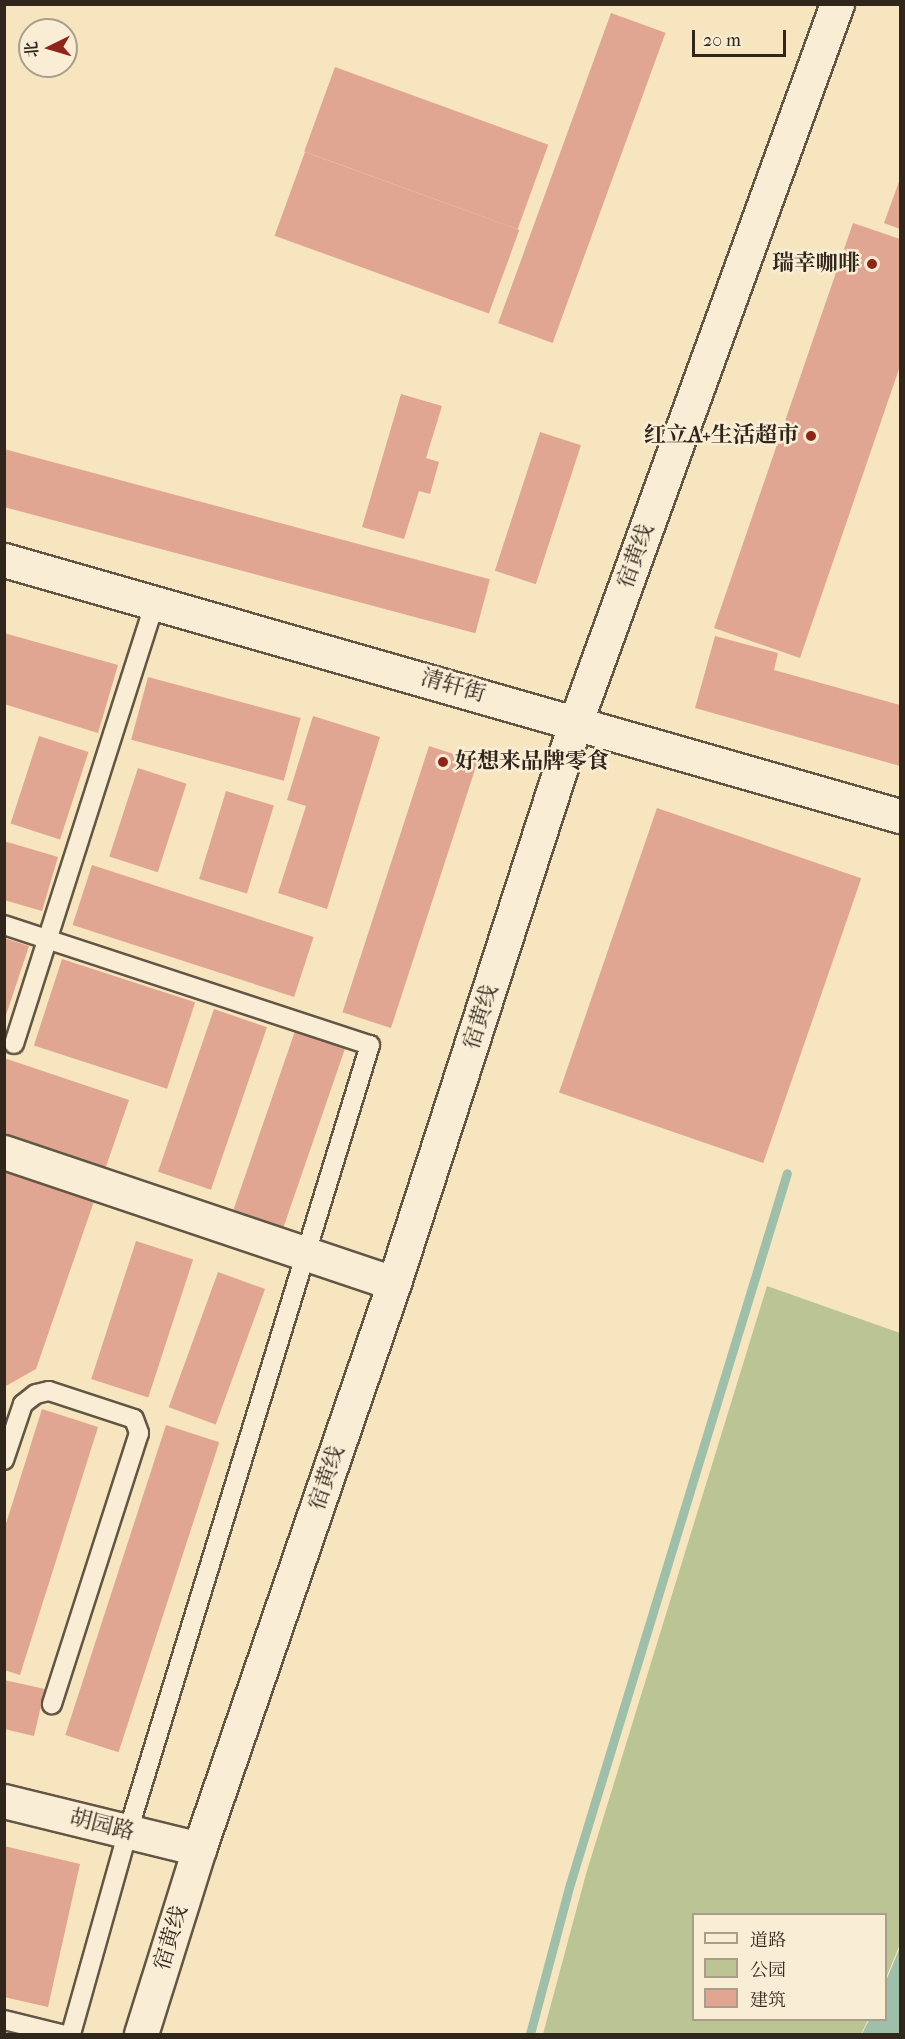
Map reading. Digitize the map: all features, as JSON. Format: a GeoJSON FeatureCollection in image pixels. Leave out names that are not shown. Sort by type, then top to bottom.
{"type":"FeatureCollection","features":[{"type":"Feature","properties":{"kind":"main road","name":"宿黄线"},"geometry":{"type":"LineString","coordinates":[[141,2034],[199,1849],[394,1283],[576,721],[837,4]]}},
{"type":"Feature","properties":{"kind":"main road","name":"清轩街"},"geometry":{"type":"LineString","coordinates":[[4,560],[576,721],[900,816]]}},
{"type":"Feature","properties":{"kind":"main road"},"geometry":{"type":"LineString","coordinates":[[4,1152],[394,1283]]}},
{"type":"Feature","properties":{"kind":"main road","name":"胡园路"},"geometry":{"type":"LineString","coordinates":[[4,1801],[199,1849]]}},
{"type":"Feature","properties":{"kind":"lane"},"geometry":{"type":"LineString","coordinates":[[14,1044],[155,602]]}},
{"type":"Feature","properties":{"kind":"lane"},"geometry":{"type":"LineString","coordinates":[[4,925],[370,1045],[303,1253],[128,1831],[71,2034]]}},
{"type":"Feature","properties":{"kind":"lane"},"geometry":{"type":"LineString","coordinates":[[4,1460],[23,1404],[36,1394],[49,1391],[134,1419],[138,1433],[52,1704]]}},
{"type":"Feature","properties":{"kind":"lane"},"geometry":{"type":"LineString","coordinates":[[4,2020],[62,2034]]}},
{"type":"Feature","properties":{"kind":"green space"},"geometry":{"type":"Polygon","coordinates":[[[767,1286],[900,1333],[900,1944],[887,1976],[887,1913],[692,1913],[692,2021],[868,2021],[861,2034],[543,2034],[586,1874],[767,1286]]]}},
{"type":"Feature","properties":{"kind":"shaded area"},"geometry":{"type":"Polygon","coordinates":[[[900,1947],[899,2034],[862,2034],[868,2021],[887,2021],[887,1979],[900,1947]]]}},
{"type":"Feature","properties":{"kind":"building"},"geometry":{"type":"Polygon","coordinates":[[[611,13],[666,33],[553,343],[498,323],[611,13]]]}},
{"type":"Feature","properties":{"kind":"building"},"geometry":{"type":"Polygon","coordinates":[[[335,67],[548,145],[518,229],[304,152],[335,67]]]}},
{"type":"Feature","properties":{"kind":"building"},"geometry":{"type":"Polygon","coordinates":[[[305,152],[519,230],[489,314],[275,236],[305,152]]]}},
{"type":"Feature","properties":{"kind":"building"},"geometry":{"type":"Polygon","coordinates":[[[900,179],[900,229],[884,223],[900,179]]]}},
{"type":"Feature","properties":{"kind":"building"},"geometry":{"type":"Polygon","coordinates":[[[853,223],[900,239],[900,366],[800,658],[714,628],[853,223]]]}},
{"type":"Feature","properties":{"kind":"building"},"geometry":{"type":"Polygon","coordinates":[[[401,394],[442,406],[426,458],[439,462],[430,494],[419,491],[404,539],[362,527],[401,394]]]}},
{"type":"Feature","properties":{"kind":"building"},"geometry":{"type":"Polygon","coordinates":[[[540,432],[581,445],[536,584],[495,571],[540,432]]]}},
{"type":"Feature","properties":{"kind":"building"},"geometry":{"type":"Polygon","coordinates":[[[4,449],[490,579],[475,633],[4,507],[4,449]]]}},
{"type":"Feature","properties":{"kind":"building"},"geometry":{"type":"Polygon","coordinates":[[[4,633],[118,665],[98,733],[4,704],[4,633]]]}},
{"type":"Feature","properties":{"kind":"building"},"geometry":{"type":"Polygon","coordinates":[[[715,636],[778,653],[774,670],[900,705],[900,766],[695,708],[715,636]]]}},
{"type":"Feature","properties":{"kind":"building"},"geometry":{"type":"Polygon","coordinates":[[[148,677],[301,718],[284,781],[131,740],[148,677]]]}},
{"type":"Feature","properties":{"kind":"building"},"geometry":{"type":"Polygon","coordinates":[[[313,716],[380,737],[327,909],[278,893],[306,806],[287,800],[313,716]]]}},
{"type":"Feature","properties":{"kind":"building"},"geometry":{"type":"Polygon","coordinates":[[[39,736],[88,752],[60,840],[11,823],[39,736]]]}},
{"type":"Feature","properties":{"kind":"building"},"geometry":{"type":"Polygon","coordinates":[[[429,746],[478,762],[391,1028],[342,1012],[429,746]]]}},
{"type":"Feature","properties":{"kind":"building"},"geometry":{"type":"Polygon","coordinates":[[[138,768],[187,784],[158,872],[109,856],[138,768]]]}},
{"type":"Feature","properties":{"kind":"building"},"geometry":{"type":"Polygon","coordinates":[[[226,791],[274,806],[247,894],[199,879],[226,791]]]}},
{"type":"Feature","properties":{"kind":"building"},"geometry":{"type":"Polygon","coordinates":[[[657,808],[861,878],[763,1163],[559,1093],[657,808]]]}},
{"type":"Feature","properties":{"kind":"building"},"geometry":{"type":"Polygon","coordinates":[[[4,841],[58,857],[42,911],[4,900],[4,841]]]}},
{"type":"Feature","properties":{"kind":"building"},"geometry":{"type":"Polygon","coordinates":[[[92,865],[314,937],[294,997],[73,925],[92,865]]]}},
{"type":"Feature","properties":{"kind":"building"},"geometry":{"type":"Polygon","coordinates":[[[4,938],[29,946],[5,1018],[4,1018],[4,938]]]}},
{"type":"Feature","properties":{"kind":"building"},"geometry":{"type":"Polygon","coordinates":[[[62,959],[195,1002],[167,1089],[34,1046],[62,959]]]}},
{"type":"Feature","properties":{"kind":"building"},"geometry":{"type":"Polygon","coordinates":[[[214,1009],[267,1027],[211,1190],[158,1172],[214,1009]]]}},
{"type":"Feature","properties":{"kind":"building"},"geometry":{"type":"Polygon","coordinates":[[[295,1031],[345,1048],[284,1227],[233,1210],[295,1031]]]}},
{"type":"Feature","properties":{"kind":"building"},"geometry":{"type":"Polygon","coordinates":[[[4,1058],[129,1100],[36,1369],[4,1387],[4,1058]]]}},
{"type":"Feature","properties":{"kind":"building"},"geometry":{"type":"Polygon","coordinates":[[[136,1241],[193,1260],[148,1397],[91,1379],[136,1241]]]}},
{"type":"Feature","properties":{"kind":"building"},"geometry":{"type":"Polygon","coordinates":[[[218,1272],[265,1289],[216,1424],[169,1407],[218,1272]]]}},
{"type":"Feature","properties":{"kind":"building"},"geometry":{"type":"Polygon","coordinates":[[[42,1409],[98,1427],[20,1675],[4,1670],[4,1530],[42,1409]]]}},
{"type":"Feature","properties":{"kind":"building"},"geometry":{"type":"Polygon","coordinates":[[[166,1425],[219,1442],[119,1752],[65,1735],[166,1425]]]}},
{"type":"Feature","properties":{"kind":"building"},"geometry":{"type":"Polygon","coordinates":[[[4,1680],[45,1689],[34,1736],[4,1729],[4,1680]]]}},
{"type":"Feature","properties":{"kind":"building"},"geometry":{"type":"Polygon","coordinates":[[[4,1846],[80,1864],[48,2007],[4,1997],[4,1846]]]}},
{"type":"Feature","properties":{"kind":"waterway"},"geometry":{"type":"LineString","coordinates":[[530,2034],[570,1884],[787,1173]]}},
{"type":"Feature","properties":{"kind":"place","name":"瑞幸咖啡"},"geometry":{"type":"Point","coordinates":[872,264]}},
{"type":"Feature","properties":{"kind":"place","name":"红立A+生活超市"},"geometry":{"type":"Point","coordinates":[811,436]}},
{"type":"Feature","properties":{"kind":"place","name":"好想来品牌零食"},"geometry":{"type":"Point","coordinates":[443,762]}}]}
